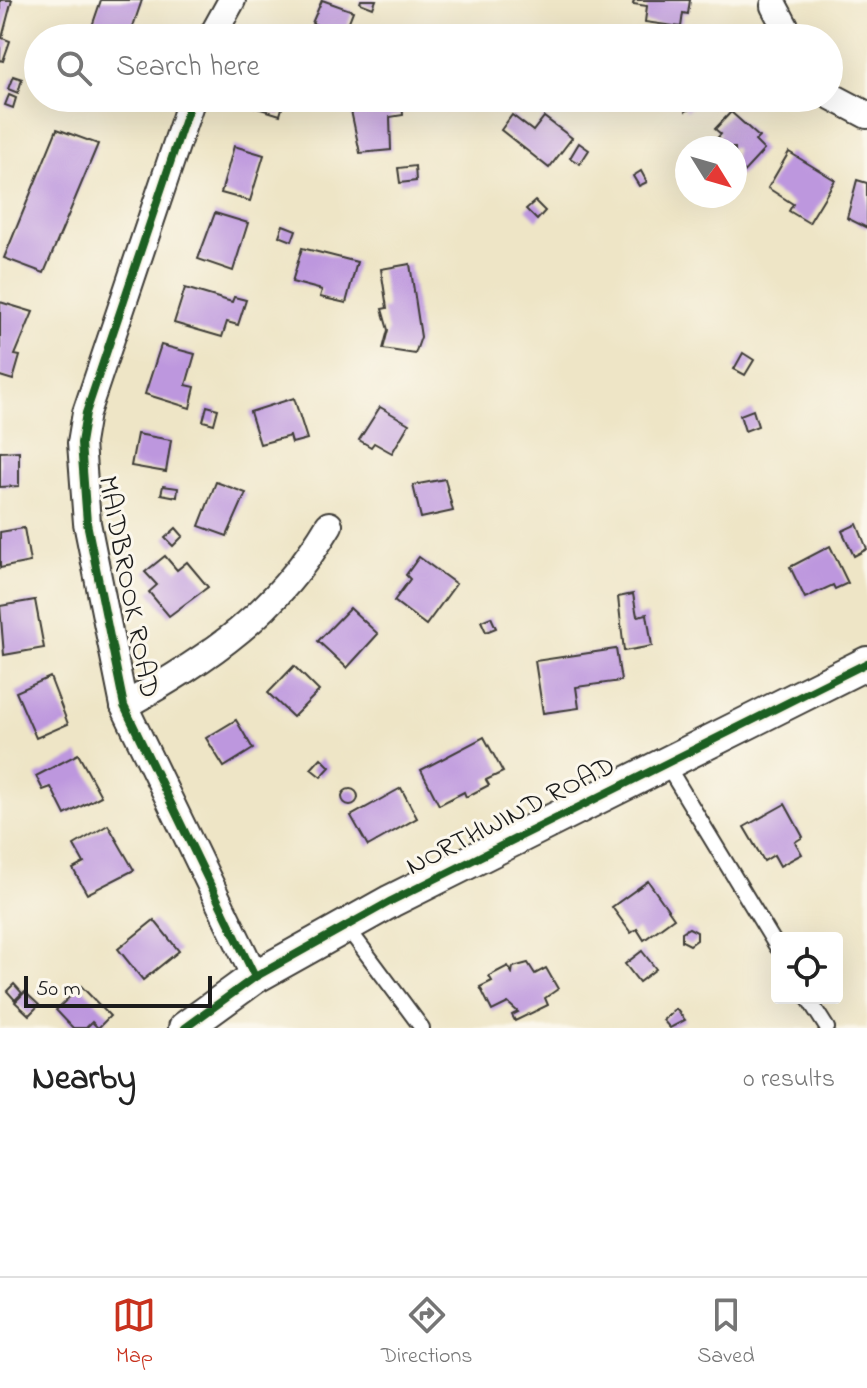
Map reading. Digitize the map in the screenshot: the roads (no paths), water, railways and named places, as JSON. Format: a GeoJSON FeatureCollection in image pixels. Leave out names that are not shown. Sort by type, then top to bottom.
{"type":"FeatureCollection","features":[{"type":"Feature","properties":{"kind":"street"},"geometry":{"type":"LineString","coordinates":[[219,24],[232,0]]}},
{"type":"Feature","properties":{"kind":"street"},"geometry":{"type":"LineString","coordinates":[[774,6],[784,24]]}},
{"type":"Feature","properties":{"kind":"street"},"geometry":{"type":"LineString","coordinates":[[843,102],[867,115]]}},
{"type":"Feature","properties":{"kind":"street","name":"MAIDBROOK ROAD"},"geometry":{"type":"LineString","coordinates":[[187,112],[90,398],[81,443],[87,523],[124,706],[255,977]]}},
{"type":"Feature","properties":{"kind":"street"},"geometry":{"type":"LineString","coordinates":[[124,706],[198,664],[236,636],[310,558],[329,525]]}},
{"type":"Feature","properties":{"kind":"street","name":"NORTHWIND ROAD"},"geometry":{"type":"LineString","coordinates":[[185,1028],[255,977],[346,926],[867,663]]}},
{"type":"Feature","properties":{"kind":"lane"},"geometry":{"type":"LineString","coordinates":[[666,764],[771,937]]}},
{"type":"Feature","properties":{"kind":"lane"},"geometry":{"type":"LineString","coordinates":[[346,926],[422,1028]]}},
{"type":"Feature","properties":{"kind":"lane"},"geometry":{"type":"LineString","coordinates":[[812,1004],[827,1028]]}}]}
